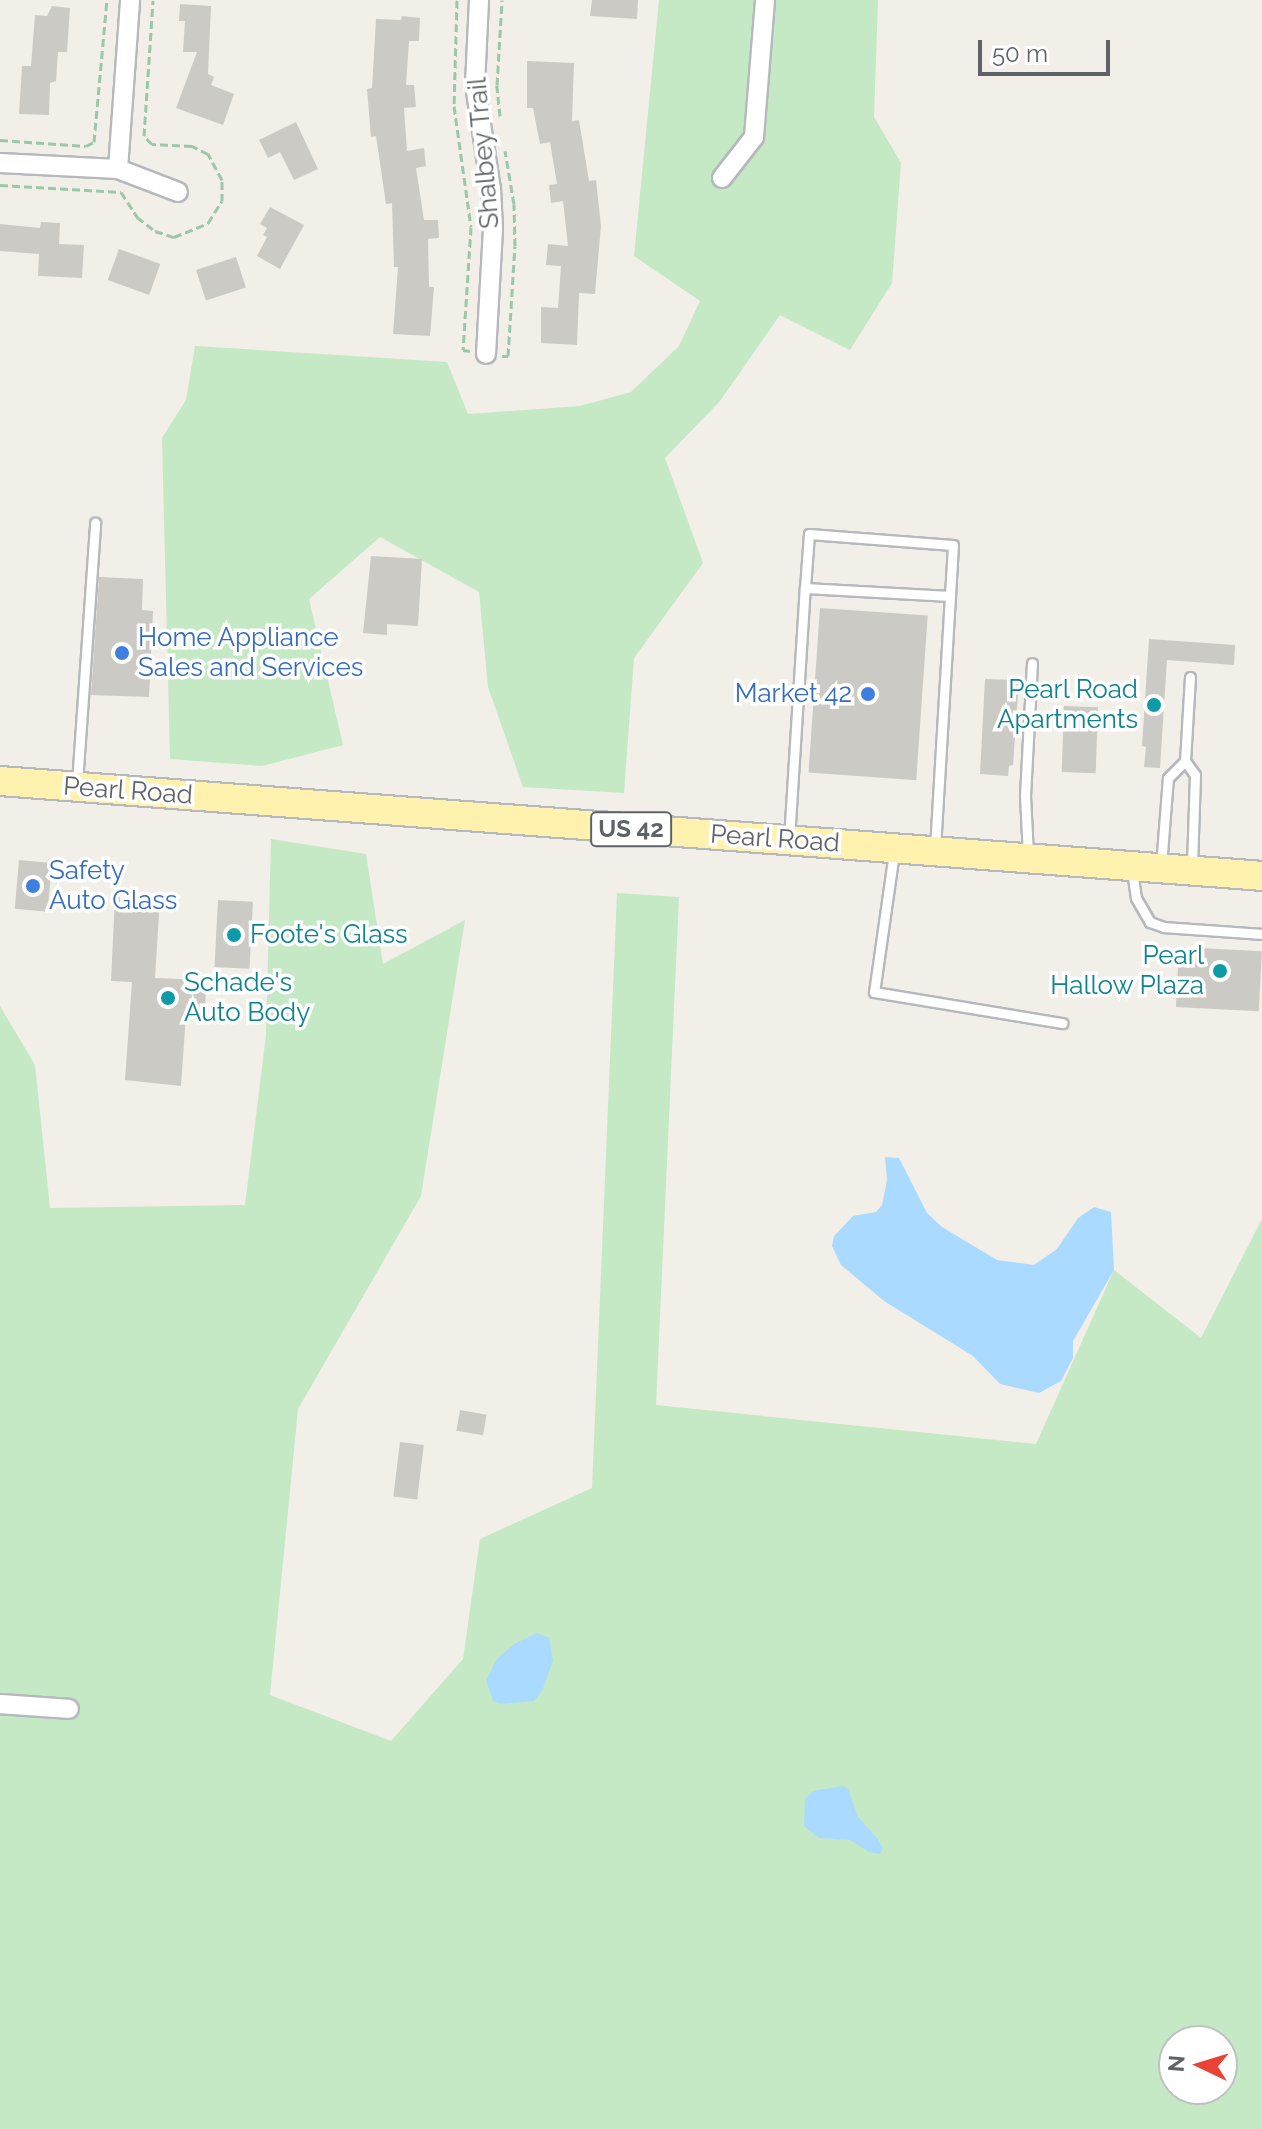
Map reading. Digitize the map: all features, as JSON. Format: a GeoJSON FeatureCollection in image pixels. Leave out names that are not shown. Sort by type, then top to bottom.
{"type":"FeatureCollection","features":[{"type":"Feature","properties":{"kind":"main road","name":"Pearl Road"},"geometry":{"type":"LineString","coordinates":[[0,781],[1262,876]]}},
{"type":"Feature","properties":{"kind":"street"},"geometry":{"type":"LineString","coordinates":[[118,169],[130,0]]}},
{"type":"Feature","properties":{"kind":"street","name":"Shalbey Trail"},"geometry":{"type":"LineString","coordinates":[[479,0],[475,85],[491,189],[493,229],[486,354]]}},
{"type":"Feature","properties":{"kind":"street"},"geometry":{"type":"LineString","coordinates":[[722,178],[754,137],[765,0]]}},
{"type":"Feature","properties":{"kind":"street"},"geometry":{"type":"LineString","coordinates":[[0,163],[118,169],[178,192]]}},
{"type":"Feature","properties":{"kind":"street"},"geometry":{"type":"LineString","coordinates":[[0,1704],[69,1709]]}},
{"type":"Feature","properties":{"kind":"lane"},"geometry":{"type":"LineString","coordinates":[[76,787],[95,523]]}},
{"type":"Feature","properties":{"kind":"lane"},"geometry":{"type":"LineString","coordinates":[[788,840],[809,534],[953,545],[935,852]]}},
{"type":"Feature","properties":{"kind":"lane"},"geometry":{"type":"LineString","coordinates":[[805,588],[950,596]]}},
{"type":"Feature","properties":{"kind":"lane"},"geometry":{"type":"LineString","coordinates":[[1028,859],[1025,796],[1032,663]]}},
{"type":"Feature","properties":{"kind":"lane"},"geometry":{"type":"LineString","coordinates":[[1190,677],[1185,761],[1195,775],[1192,871]]}},
{"type":"Feature","properties":{"kind":"lane"},"geometry":{"type":"LineString","coordinates":[[1161,869],[1168,778],[1185,761]]}},
{"type":"Feature","properties":{"kind":"lane"},"geometry":{"type":"LineString","coordinates":[[895,849],[874,992],[1062,1023]]}},
{"type":"Feature","properties":{"kind":"lane"},"geometry":{"type":"LineString","coordinates":[[1132,866],[1136,898],[1150,922],[1164,927],[1262,934]]}},
{"type":"Feature","properties":{"kind":"path"},"geometry":{"type":"LineString","coordinates":[[0,140],[86,146],[94,142],[107,0]]}},
{"type":"Feature","properties":{"kind":"path"},"geometry":{"type":"LineString","coordinates":[[457,0],[454,106],[471,227],[463,350],[508,356]]}},
{"type":"Feature","properties":{"kind":"green space"},"geometry":{"type":"Polygon","coordinates":[[[659,0],[878,0],[874,117],[901,163],[892,283],[850,350],[780,315],[720,401],[665,458],[703,563],[634,658],[624,793],[523,787],[488,687],[479,592],[380,537],[309,599],[343,745],[262,766],[170,759],[162,438],[186,400],[195,346],[447,362],[468,414],[580,406],[631,392],[679,346],[700,301],[634,256],[659,0]]]}},
{"type":"Feature","properties":{"kind":"green space"},"geometry":{"type":"Polygon","coordinates":[[[271,839],[366,854],[383,964],[465,920],[421,1196],[298,1409],[270,1695],[391,1741],[463,1659],[480,1539],[592,1488],[617,893],[679,897],[656,1405],[1036,1444],[1114,1270],[1201,1338],[1262,1219],[1262,2129],[0,2129],[0,1006],[35,1065],[50,1208],[245,1205],[266,1035],[271,839]]]}},
{"type":"Feature","properties":{"kind":"water"},"geometry":{"type":"Polygon","coordinates":[[[885,1157],[899,1158],[927,1213],[942,1227],[997,1260],[1034,1265],[1057,1249],[1078,1218],[1094,1207],[1111,1212],[1114,1270],[1073,1341],[1073,1358],[1061,1381],[1039,1393],[1000,1384],[973,1356],[884,1301],[841,1265],[832,1246],[834,1236],[853,1216],[876,1212],[882,1205],[887,1180],[885,1157]]]}},
{"type":"Feature","properties":{"kind":"water"},"geometry":{"type":"Polygon","coordinates":[[[537,1633],[549,1638],[553,1661],[542,1691],[534,1701],[501,1704],[493,1701],[486,1680],[497,1659],[514,1644],[537,1633]]]}},
{"type":"Feature","properties":{"kind":"water"},"geometry":{"type":"Polygon","coordinates":[[[842,1786],[848,1789],[858,1817],[883,1848],[880,1854],[869,1852],[850,1840],[819,1838],[804,1826],[805,1799],[813,1791],[842,1786]]]}},
{"type":"Feature","properties":{"kind":"building"},"geometry":{"type":"Polygon","coordinates":[[[592,0],[638,0],[637,19],[590,16],[592,0]]]}},
{"type":"Feature","properties":{"kind":"building"},"geometry":{"type":"Polygon","coordinates":[[[180,4],[211,6],[208,74],[214,77],[211,85],[234,94],[223,125],[176,108],[197,52],[183,52],[185,21],[179,21],[180,4]]]}},
{"type":"Feature","properties":{"kind":"building"},"geometry":{"type":"Polygon","coordinates":[[[52,6],[70,8],[67,52],[58,52],[56,81],[50,83],[49,115],[19,114],[22,66],[31,66],[35,15],[47,16],[52,6]]]}},
{"type":"Feature","properties":{"kind":"building"},"geometry":{"type":"Polygon","coordinates":[[[402,16],[420,18],[419,41],[409,41],[406,85],[414,85],[416,107],[404,108],[407,151],[424,148],[426,166],[416,168],[424,220],[438,220],[439,238],[428,239],[429,287],[434,287],[430,336],[393,334],[398,267],[394,267],[392,203],[386,204],[376,136],[371,137],[367,89],[372,88],[376,19],[401,20],[402,16]]]}},
{"type":"Feature","properties":{"kind":"building"},"geometry":{"type":"Polygon","coordinates":[[[527,61],[574,63],[572,121],[579,120],[589,181],[596,180],[601,226],[595,294],[579,293],[577,345],[541,343],[541,307],[558,308],[561,266],[546,265],[548,244],[568,246],[563,201],[551,203],[549,185],[557,184],[550,142],[540,144],[533,108],[527,108],[527,61]]]}},
{"type":"Feature","properties":{"kind":"building"},"geometry":{"type":"Polygon","coordinates":[[[296,122],[318,169],[294,180],[280,152],[268,158],[259,140],[296,122]]]}},
{"type":"Feature","properties":{"kind":"building"},"geometry":{"type":"Polygon","coordinates":[[[270,207],[304,225],[280,269],[257,256],[267,237],[263,235],[267,228],[260,224],[270,207]]]}},
{"type":"Feature","properties":{"kind":"building"},"geometry":{"type":"Polygon","coordinates":[[[41,222],[60,223],[59,244],[84,245],[82,278],[38,276],[39,254],[0,251],[0,224],[40,228],[41,222]]]}},
{"type":"Feature","properties":{"kind":"building"},"geometry":{"type":"Polygon","coordinates":[[[119,249],[160,264],[149,295],[108,280],[119,249]]]}},
{"type":"Feature","properties":{"kind":"building"},"geometry":{"type":"Polygon","coordinates":[[[236,257],[246,287],[206,300],[196,270],[236,257]]]}},
{"type":"Feature","properties":{"kind":"building"},"geometry":{"type":"Polygon","coordinates":[[[371,556],[422,559],[418,626],[387,624],[387,635],[363,633],[371,556]]]}},
{"type":"Feature","properties":{"kind":"building","name":"Home Appliance Sales and Services"},"geometry":{"type":"Polygon","coordinates":[[[99,577],[143,579],[142,610],[153,611],[149,697],[91,695],[99,577]]]}},
{"type":"Feature","properties":{"kind":"building","name":"Market 42"},"geometry":{"type":"Polygon","coordinates":[[[820,608],[928,616],[916,780],[808,773],[820,608]]]}},
{"type":"Feature","properties":{"kind":"building","name":"Pearl Road Apartments"},"geometry":{"type":"Polygon","coordinates":[[[1149,639],[1235,645],[1234,665],[1167,660],[1160,768],[1144,767],[1146,747],[1142,746],[1149,639]]]}},
{"type":"Feature","properties":{"kind":"building"},"geometry":{"type":"Polygon","coordinates":[[[985,679],[1019,680],[1013,765],[1009,766],[1008,776],[980,774],[985,679]]]}},
{"type":"Feature","properties":{"kind":"building"},"geometry":{"type":"Polygon","coordinates":[[[1064,706],[1098,707],[1096,773],[1062,772],[1064,706]]]}},
{"type":"Feature","properties":{"kind":"building","name":"Safety Auto Glass"},"geometry":{"type":"Polygon","coordinates":[[[19,860],[52,863],[48,912],[15,909],[19,860]]]}},
{"type":"Feature","properties":{"kind":"building","name":"Schade's Auto Body"},"geometry":{"type":"Polygon","coordinates":[[[115,897],[160,898],[155,978],[206,980],[205,1014],[186,1015],[181,1086],[125,1080],[132,982],[111,981],[115,897]]]}},
{"type":"Feature","properties":{"kind":"building","name":"Foote's Glass"},"geometry":{"type":"Polygon","coordinates":[[[218,900],[253,902],[249,969],[214,967],[218,900]]]}},
{"type":"Feature","properties":{"kind":"building","name":"Pearl Hallow Plaza"},"geometry":{"type":"Polygon","coordinates":[[[1179,947],[1262,951],[1259,1011],[1176,1007],[1179,947]]]}},
{"type":"Feature","properties":{"kind":"building"},"geometry":{"type":"Polygon","coordinates":[[[460,1410],[487,1415],[483,1435],[456,1431],[460,1410]]]}},
{"type":"Feature","properties":{"kind":"building"},"geometry":{"type":"Polygon","coordinates":[[[400,1442],[424,1445],[417,1500],[393,1497],[400,1442]]]}},
{"type":"Feature","properties":{"kind":"place","name":"Home Appliance Sales and Services"},"geometry":{"type":"Point","coordinates":[122,653]}},
{"type":"Feature","properties":{"kind":"place","name":"Market 42"},"geometry":{"type":"Point","coordinates":[868,694]}},
{"type":"Feature","properties":{"kind":"place","name":"Pearl Road Apartments"},"geometry":{"type":"Point","coordinates":[1154,705]}},
{"type":"Feature","properties":{"kind":"place","name":"Safety Auto Glass"},"geometry":{"type":"Point","coordinates":[33,886]}},
{"type":"Feature","properties":{"kind":"place","name":"Foote's Glass"},"geometry":{"type":"Point","coordinates":[234,935]}},
{"type":"Feature","properties":{"kind":"place","name":"Pearl Hallow Plaza"},"geometry":{"type":"Point","coordinates":[1220,971]}},
{"type":"Feature","properties":{"kind":"place","name":"Schade's Auto Body"},"geometry":{"type":"Point","coordinates":[168,998]}}]}
